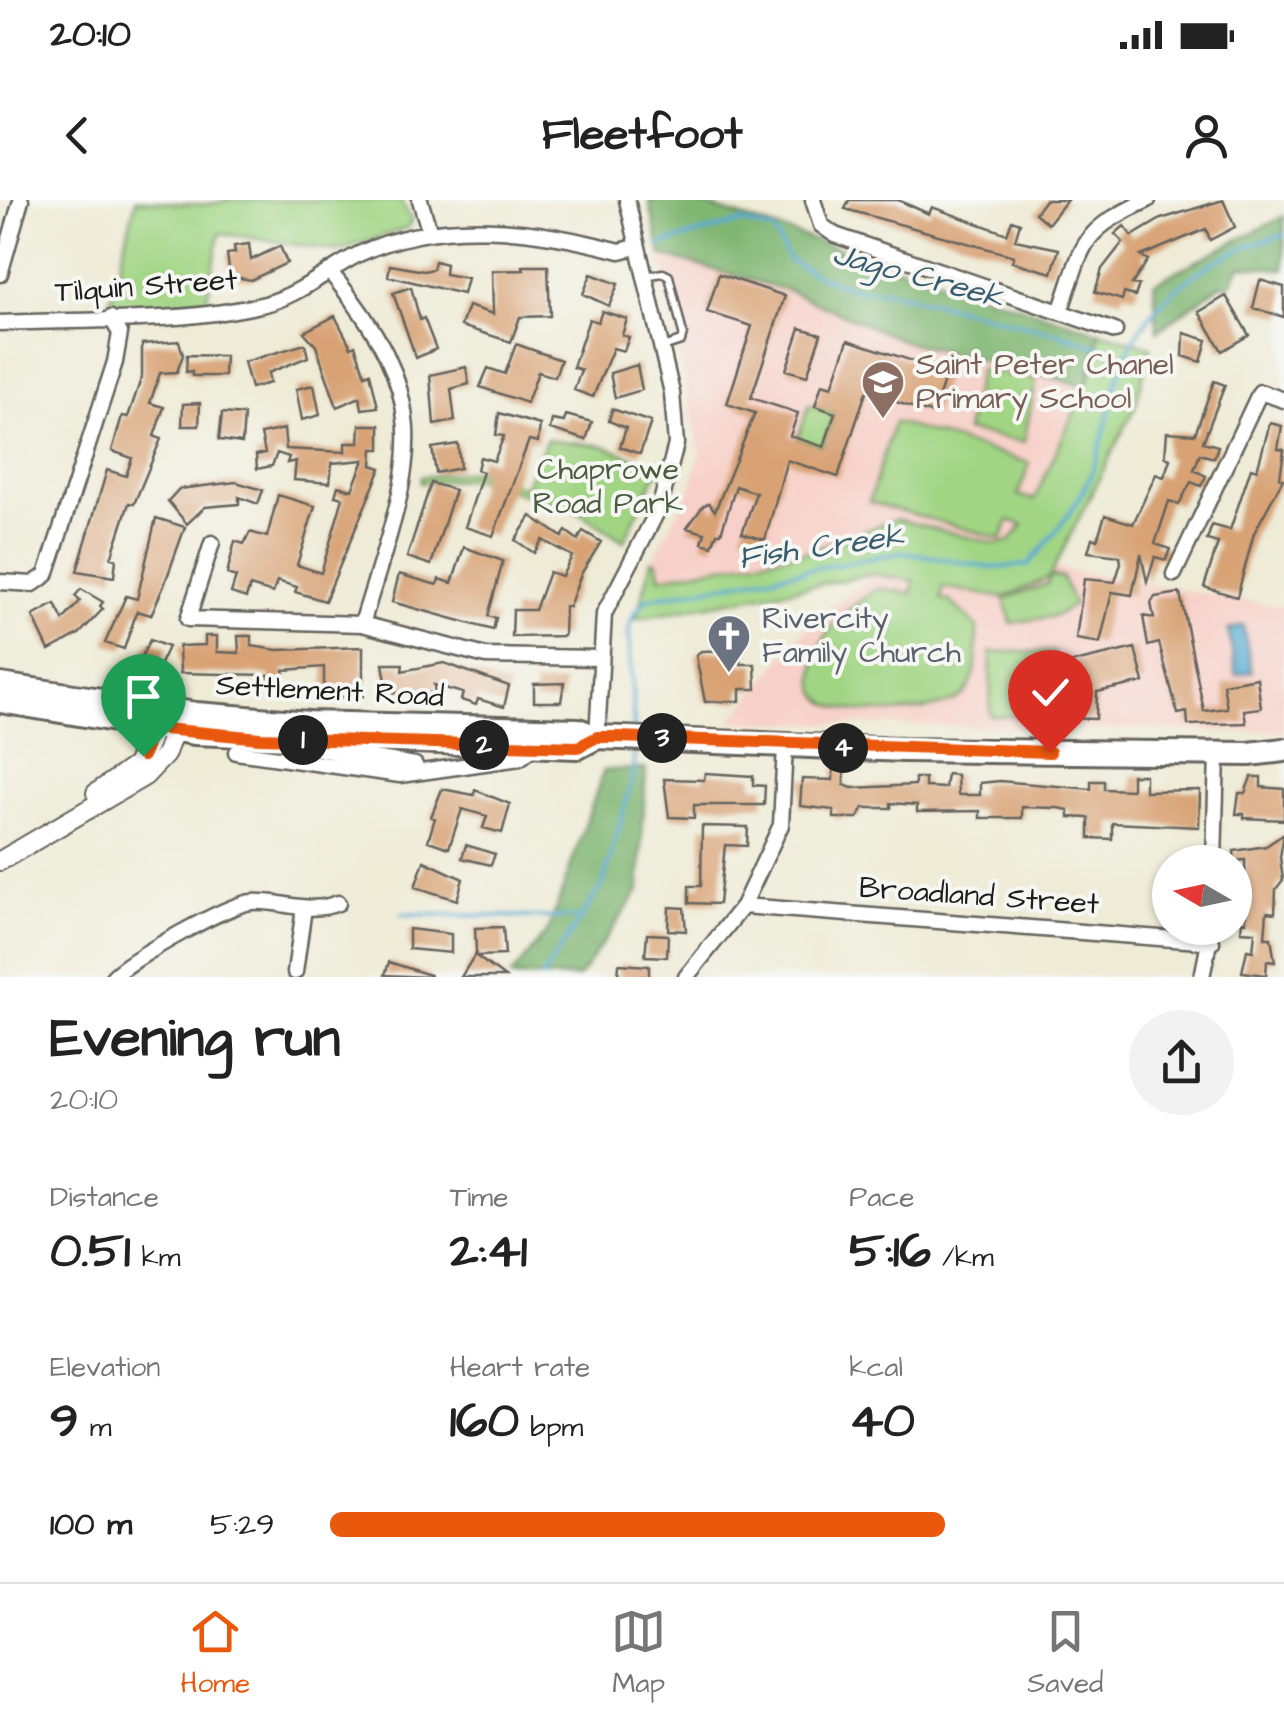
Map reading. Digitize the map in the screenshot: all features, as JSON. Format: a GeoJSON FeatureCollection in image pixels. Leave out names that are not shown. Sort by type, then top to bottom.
{"type":"FeatureCollection","features":[{"type":"Feature","properties":{"kind":"main road","name":"Settlement Road"},"geometry":{"type":"LineString","coordinates":[[0,685],[260,738],[578,747],[597,737]]}},
{"type":"Feature","properties":{"kind":"main road","name":"Settlement Road"},"geometry":{"type":"LineString","coordinates":[[0,701],[164,720],[578,730],[597,737],[785,746],[1217,754],[1284,750]]}},
{"type":"Feature","properties":{"kind":"main road"},"geometry":{"type":"LineString","coordinates":[[424,726],[461,736],[524,737],[536,746]]}},
{"type":"Feature","properties":{"kind":"main road","name":"Settlement Road"},"geometry":{"type":"LineString","coordinates":[[1249,754],[1284,762]]}},
{"type":"Feature","properties":{"kind":"street"},"geometry":{"type":"LineString","coordinates":[[0,274],[6,222],[20,200]]}},
{"type":"Feature","properties":{"kind":"street"},"geometry":{"type":"LineString","coordinates":[[420,200],[430,233]]}},
{"type":"Feature","properties":{"kind":"street"},"geometry":{"type":"LineString","coordinates":[[597,737],[598,658],[608,599],[660,506],[674,462],[676,422],[627,200]]}},
{"type":"Feature","properties":{"kind":"street"},"geometry":{"type":"LineString","coordinates":[[814,200],[821,225],[835,235],[1115,331]]}},
{"type":"Feature","properties":{"kind":"street"},"geometry":{"type":"LineString","coordinates":[[1060,312],[1094,231],[1102,221],[1148,200]]}},
{"type":"Feature","properties":{"kind":"street","name":"Tilquin Street"},"geometry":{"type":"LineString","coordinates":[[0,323],[234,311],[272,302],[363,252],[430,233],[520,230],[620,251],[636,247]]}},
{"type":"Feature","properties":{"kind":"street"},"geometry":{"type":"LineString","coordinates":[[329,270],[371,320],[392,360],[407,428],[398,503],[362,624]]}},
{"type":"Feature","properties":{"kind":"street"},"geometry":{"type":"LineString","coordinates":[[0,582],[33,584],[46,576],[115,362],[120,333],[111,318]]}},
{"type":"Feature","properties":{"kind":"street"},"geometry":{"type":"LineString","coordinates":[[1174,574],[1260,392],[1284,400]]}},
{"type":"Feature","properties":{"kind":"street"},"geometry":{"type":"LineString","coordinates":[[212,542],[188,618],[362,624],[486,656],[598,658]]}},
{"type":"Feature","properties":{"kind":"street"},"geometry":{"type":"LineString","coordinates":[[0,861],[66,820],[136,765],[164,720]]}},
{"type":"Feature","properties":{"kind":"street"},"geometry":{"type":"LineString","coordinates":[[260,738],[396,765],[455,767]]}},
{"type":"Feature","properties":{"kind":"street"},"geometry":{"type":"LineString","coordinates":[[236,752],[378,776],[520,758],[536,746]]}},
{"type":"Feature","properties":{"kind":"street"},"geometry":{"type":"LineString","coordinates":[[686,977],[743,906],[781,825],[785,746]]}},
{"type":"Feature","properties":{"kind":"street"},"geometry":{"type":"LineString","coordinates":[[1214,845],[1217,754]]}},
{"type":"Feature","properties":{"kind":"street"},"geometry":{"type":"LineString","coordinates":[[113,977],[135,959],[240,905],[304,908],[338,903]]}},
{"type":"Feature","properties":{"kind":"street","name":"Broadland Street"},"geometry":{"type":"LineString","coordinates":[[743,906],[1152,930]]}},
{"type":"Feature","properties":{"kind":"street"},"geometry":{"type":"LineString","coordinates":[[295,972],[304,908]]}},
{"type":"Feature","properties":{"kind":"street"},"geometry":{"type":"LineString","coordinates":[[1202,977],[1209,945]]}},
{"type":"Feature","properties":{"kind":"lane"},"geometry":{"type":"LineString","coordinates":[[642,276],[663,273],[671,284],[683,334],[681,340],[661,348]]}},
{"type":"Feature","properties":{"kind":"shaded area","name":"Saint Peter Chanel Primary School"},"geometry":{"type":"Polygon","coordinates":[[[649,200],[692,200],[1100,332],[1091,375],[1023,525],[1010,541],[997,544],[896,519],[808,551],[659,577],[658,562],[652,561],[691,486],[700,455],[649,200]]]}},
{"type":"Feature","properties":{"kind":"shaded area"},"geometry":{"type":"Polygon","coordinates":[[[1056,568],[1284,607],[1284,732],[730,722],[808,626],[874,574],[1003,598],[1045,581],[1056,568]]]}},
{"type":"Feature","properties":{"kind":"green space"},"geometry":{"type":"Polygon","coordinates":[[[136,200],[194,204],[226,200],[400,200],[412,220],[407,228],[337,251],[220,233],[206,303],[109,306],[136,200]]]}},
{"type":"Feature","properties":{"kind":"green space"},"geometry":{"type":"Polygon","coordinates":[[[649,200],[689,200],[1100,332],[1086,386],[903,341],[787,290],[661,255],[649,200]]]}},
{"type":"Feature","properties":{"kind":"green space"},"geometry":{"type":"Polygon","coordinates":[[[1284,216],[1284,269],[1240,266],[1230,285],[1221,285],[1157,331],[1154,283],[1284,216]]]}},
{"type":"Feature","properties":{"kind":"green space"},"geometry":{"type":"Polygon","coordinates":[[[1100,332],[1151,347],[1135,407],[1050,576],[1062,577],[1074,605],[1055,616],[1011,623],[1005,599],[1047,584],[1050,577],[1003,598],[943,587],[941,599],[950,601],[977,627],[973,679],[964,694],[953,701],[917,710],[851,710],[823,700],[815,685],[821,645],[840,618],[877,588],[912,593],[914,581],[874,574],[636,619],[652,561],[658,562],[660,577],[808,551],[896,519],[997,544],[1010,541],[1023,525],[1009,520],[1001,539],[869,502],[894,422],[1030,463],[1018,495],[1034,500],[1091,375],[1100,332]]]}},
{"type":"Feature","properties":{"kind":"green space"},"geometry":{"type":"Polygon","coordinates":[[[979,369],[1036,380],[1024,442],[966,431],[979,369]]]}},
{"type":"Feature","properties":{"kind":"green space"},"geometry":{"type":"Polygon","coordinates":[[[809,405],[834,414],[822,446],[798,438],[809,405]]]}},
{"type":"Feature","properties":{"kind":"green space","name":"Chaprowe Road Park"},"geometry":{"type":"Polygon","coordinates":[[[547,439],[604,446],[659,468],[624,541],[575,510],[472,478],[420,483],[421,477],[474,471],[525,487],[547,439]]]}},
{"type":"Feature","properties":{"kind":"green space"},"geometry":{"type":"Polygon","coordinates":[[[991,652],[1054,652],[1053,717],[990,716],[991,652]]]}},
{"type":"Feature","properties":{"kind":"green space"},"geometry":{"type":"Polygon","coordinates":[[[646,769],[639,891],[579,977],[510,977],[549,929],[604,770],[646,769]]]}},
{"type":"Feature","properties":{"kind":"water"},"geometry":{"type":"Polygon","coordinates":[[[1243,625],[1252,671],[1236,675],[1228,630],[1243,625]]]}},
{"type":"Feature","properties":{"kind":"building"},"geometry":{"type":"Polygon","coordinates":[[[849,200],[898,200],[929,214],[932,207],[1007,234],[1012,220],[1020,223],[1015,240],[1059,249],[1052,273],[1012,262],[1014,256],[845,209],[849,200]]]}},
{"type":"Feature","properties":{"kind":"building"},"geometry":{"type":"Polygon","coordinates":[[[1045,200],[1067,200],[1048,224],[1035,213],[1045,200]]]}},
{"type":"Feature","properties":{"kind":"building"},"geometry":{"type":"Polygon","coordinates":[[[1223,200],[1235,227],[1210,240],[1206,229],[1141,256],[1148,260],[1132,284],[1139,285],[1135,296],[1124,293],[1122,300],[1095,292],[1102,269],[1123,242],[1115,234],[1124,226],[1132,236],[1161,219],[1223,200]]]}},
{"type":"Feature","properties":{"kind":"building"},"geometry":{"type":"Polygon","coordinates":[[[249,244],[251,260],[280,246],[287,263],[251,280],[230,276],[227,254],[235,253],[234,246],[249,244]]]}},
{"type":"Feature","properties":{"kind":"building"},"geometry":{"type":"Polygon","coordinates":[[[435,261],[446,264],[445,274],[467,278],[463,294],[388,276],[390,265],[424,271],[433,269],[435,261]]]}},
{"type":"Feature","properties":{"kind":"building"},"geometry":{"type":"Polygon","coordinates":[[[523,266],[548,266],[550,316],[520,317],[511,342],[461,326],[468,306],[493,314],[492,271],[524,270],[523,266]]]}},
{"type":"Feature","properties":{"kind":"building"},"geometry":{"type":"Polygon","coordinates":[[[591,274],[618,284],[609,306],[583,294],[591,274]]]}},
{"type":"Feature","properties":{"kind":"building"},"geometry":{"type":"Polygon","coordinates":[[[719,274],[785,296],[751,398],[798,413],[790,436],[824,447],[835,413],[815,406],[822,384],[832,387],[848,340],[947,372],[933,414],[866,392],[838,477],[787,460],[765,540],[742,533],[756,493],[736,486],[721,533],[717,533],[712,546],[702,543],[705,533],[687,528],[703,506],[709,503],[715,511],[755,413],[727,404],[752,326],[707,312],[719,274]]]}},
{"type":"Feature","properties":{"kind":"building"},"geometry":{"type":"Polygon","coordinates":[[[1260,280],[1284,287],[1284,317],[1253,308],[1260,280]]]}},
{"type":"Feature","properties":{"kind":"building"},"geometry":{"type":"Polygon","coordinates":[[[411,287],[420,320],[424,318],[436,349],[416,358],[393,293],[411,287]]]}},
{"type":"Feature","properties":{"kind":"building"},"geometry":{"type":"Polygon","coordinates":[[[1226,296],[1249,335],[1222,351],[1199,312],[1226,296]]]}},
{"type":"Feature","properties":{"kind":"building"},"geometry":{"type":"Polygon","coordinates":[[[602,311],[627,319],[622,335],[629,337],[624,351],[613,348],[593,397],[574,390],[581,370],[573,367],[589,319],[598,322],[602,311]]]}},
{"type":"Feature","properties":{"kind":"building"},"geometry":{"type":"Polygon","coordinates":[[[335,316],[351,347],[355,345],[365,375],[370,373],[378,407],[362,409],[360,397],[337,407],[316,346],[304,332],[335,316]]]}},
{"type":"Feature","properties":{"kind":"building"},"geometry":{"type":"Polygon","coordinates":[[[800,328],[821,334],[807,376],[786,370],[800,328]]]}},
{"type":"Feature","properties":{"kind":"building"},"geometry":{"type":"Polygon","coordinates":[[[1184,333],[1207,340],[1201,362],[1183,356],[1184,333]]]}},
{"type":"Feature","properties":{"kind":"building"},"geometry":{"type":"Polygon","coordinates":[[[179,341],[183,355],[177,372],[160,373],[150,403],[164,407],[154,436],[161,439],[134,504],[129,503],[111,558],[116,559],[114,577],[77,571],[107,470],[126,476],[132,458],[112,451],[122,416],[128,417],[142,376],[142,344],[179,341]]]}},
{"type":"Feature","properties":{"kind":"building"},"geometry":{"type":"Polygon","coordinates":[[[305,344],[308,357],[268,373],[270,383],[251,388],[244,362],[305,344]]]}},
{"type":"Feature","properties":{"kind":"building"},"geometry":{"type":"Polygon","coordinates":[[[516,344],[561,360],[555,377],[538,372],[527,403],[480,387],[488,368],[505,374],[516,344]]]}},
{"type":"Feature","properties":{"kind":"building"},"geometry":{"type":"Polygon","coordinates":[[[187,355],[225,356],[224,376],[192,376],[192,371],[186,372],[187,355]]]}},
{"type":"Feature","properties":{"kind":"building"},"geometry":{"type":"Polygon","coordinates":[[[637,365],[642,390],[615,398],[610,373],[637,365]]]}},
{"type":"Feature","properties":{"kind":"building"},"geometry":{"type":"Polygon","coordinates":[[[466,367],[469,384],[451,389],[455,421],[434,425],[430,375],[466,367]]]}},
{"type":"Feature","properties":{"kind":"building"},"geometry":{"type":"Polygon","coordinates":[[[1214,381],[1225,385],[1203,442],[1218,446],[1214,458],[1200,454],[1194,470],[1206,476],[1201,486],[1191,482],[1179,504],[1169,501],[1155,544],[1170,549],[1166,560],[1155,557],[1147,582],[1141,554],[1132,595],[1112,592],[1100,643],[1076,639],[1084,579],[1115,582],[1121,563],[1120,556],[1088,552],[1092,538],[1097,540],[1105,515],[1133,524],[1156,474],[1164,477],[1170,459],[1165,457],[1167,432],[1195,434],[1214,381]]]}},
{"type":"Feature","properties":{"kind":"building"},"geometry":{"type":"Polygon","coordinates":[[[314,385],[320,415],[302,420],[296,389],[314,385]]]}},
{"type":"Feature","properties":{"kind":"building"},"geometry":{"type":"Polygon","coordinates":[[[200,403],[199,426],[182,426],[183,404],[200,403]]]}},
{"type":"Feature","properties":{"kind":"building"},"geometry":{"type":"Polygon","coordinates":[[[612,409],[651,422],[640,454],[620,447],[626,428],[609,421],[612,409]]]}},
{"type":"Feature","properties":{"kind":"building"},"geometry":{"type":"Polygon","coordinates":[[[222,413],[244,415],[242,443],[219,440],[222,413]]]}},
{"type":"Feature","properties":{"kind":"building"},"geometry":{"type":"Polygon","coordinates":[[[499,413],[540,425],[538,442],[529,440],[493,536],[465,527],[483,472],[477,470],[480,457],[494,461],[504,436],[496,435],[499,413]]]}},
{"type":"Feature","properties":{"kind":"building"},"geometry":{"type":"Polygon","coordinates":[[[566,415],[592,422],[586,440],[550,429],[552,420],[564,422],[566,415]]]}},
{"type":"Feature","properties":{"kind":"building"},"geometry":{"type":"Polygon","coordinates":[[[1270,423],[1282,426],[1278,449],[1284,450],[1280,478],[1283,479],[1254,533],[1237,597],[1204,587],[1218,543],[1207,540],[1212,525],[1230,530],[1251,468],[1257,470],[1270,423]]]}},
{"type":"Feature","properties":{"kind":"building"},"geometry":{"type":"Polygon","coordinates":[[[360,425],[380,425],[380,449],[373,449],[372,465],[381,468],[325,601],[295,592],[297,587],[277,581],[273,593],[250,586],[246,598],[231,593],[236,577],[227,574],[235,541],[244,544],[250,532],[267,537],[278,495],[315,506],[297,565],[321,573],[343,498],[335,496],[338,486],[352,490],[364,460],[332,463],[330,483],[294,480],[296,461],[287,463],[289,457],[277,453],[272,466],[257,469],[256,455],[265,453],[261,434],[284,429],[286,449],[345,452],[345,443],[359,443],[360,425]]]}},
{"type":"Feature","properties":{"kind":"building"},"geometry":{"type":"Polygon","coordinates":[[[458,444],[460,468],[436,473],[432,448],[458,444]]]}},
{"type":"Feature","properties":{"kind":"building"},"geometry":{"type":"Polygon","coordinates":[[[236,482],[263,490],[258,504],[239,497],[239,504],[205,507],[187,524],[168,501],[179,489],[236,482]]]}},
{"type":"Feature","properties":{"kind":"building"},"geometry":{"type":"Polygon","coordinates":[[[431,483],[455,490],[431,565],[407,557],[431,483]]]}},
{"type":"Feature","properties":{"kind":"building"},"geometry":{"type":"Polygon","coordinates":[[[531,516],[562,537],[566,531],[578,540],[583,531],[601,542],[581,574],[569,607],[565,606],[564,636],[512,637],[513,610],[535,610],[549,572],[562,576],[572,556],[542,540],[534,553],[515,540],[531,516]]]}},
{"type":"Feature","properties":{"kind":"building"},"geometry":{"type":"Polygon","coordinates":[[[156,518],[185,527],[165,583],[151,615],[137,611],[124,649],[105,643],[126,596],[137,599],[156,518]]]}},
{"type":"Feature","properties":{"kind":"building"},"geometry":{"type":"Polygon","coordinates":[[[464,547],[503,561],[488,616],[496,618],[493,630],[392,602],[399,574],[437,585],[439,579],[452,583],[464,547]]]}},
{"type":"Feature","properties":{"kind":"building"},"geometry":{"type":"Polygon","coordinates":[[[81,589],[103,602],[103,609],[79,634],[49,650],[33,616],[55,604],[63,620],[80,601],[75,596],[81,589]]]}},
{"type":"Feature","properties":{"kind":"building"},"geometry":{"type":"Polygon","coordinates":[[[1180,593],[1204,711],[1227,708],[1223,684],[1257,678],[1261,708],[1244,710],[1246,723],[1188,725],[1187,712],[1178,714],[1159,643],[1148,646],[1143,616],[1154,618],[1151,603],[1155,597],[1180,593]]]}},
{"type":"Feature","properties":{"kind":"building"},"geometry":{"type":"Polygon","coordinates":[[[205,636],[217,636],[217,652],[239,653],[238,636],[251,636],[251,646],[277,650],[363,647],[363,696],[324,698],[324,667],[284,670],[285,685],[269,685],[269,675],[180,673],[179,646],[205,645],[205,636]]]}},
{"type":"Feature","properties":{"kind":"building"},"geometry":{"type":"Polygon","coordinates":[[[150,640],[168,647],[157,670],[139,661],[150,640]]]}},
{"type":"Feature","properties":{"kind":"building"},"geometry":{"type":"Polygon","coordinates":[[[1135,648],[1144,682],[1097,692],[1096,719],[1056,718],[1056,692],[1076,692],[1070,663],[1135,648]]]}},
{"type":"Feature","properties":{"kind":"building","name":"Rivercity Family Church"},"geometry":{"type":"Polygon","coordinates":[[[737,650],[741,664],[755,664],[756,689],[740,689],[740,701],[705,702],[696,656],[701,651],[737,650]]]}},
{"type":"Feature","properties":{"kind":"building"},"geometry":{"type":"Polygon","coordinates":[[[444,663],[509,686],[504,707],[478,699],[476,705],[461,700],[463,693],[434,685],[435,693],[388,693],[383,664],[403,664],[402,671],[444,663]]]}},
{"type":"Feature","properties":{"kind":"building"},"geometry":{"type":"Polygon","coordinates":[[[564,683],[561,702],[534,702],[534,684],[564,683]]]}},
{"type":"Feature","properties":{"kind":"building"},"geometry":{"type":"Polygon","coordinates":[[[833,769],[844,769],[844,785],[852,788],[915,785],[915,778],[925,778],[925,787],[945,788],[947,774],[957,775],[958,795],[980,795],[980,783],[1000,781],[1091,789],[1091,781],[1104,781],[1104,789],[1132,790],[1132,775],[1145,775],[1145,791],[1200,790],[1199,827],[1112,823],[1112,839],[1089,838],[1089,818],[1069,817],[1069,810],[1058,808],[1022,807],[1022,818],[980,818],[980,811],[917,812],[917,805],[891,803],[891,808],[863,808],[858,818],[834,818],[834,810],[800,806],[802,779],[833,780],[833,769]]]}},
{"type":"Feature","properties":{"kind":"building"},"geometry":{"type":"Polygon","coordinates":[[[705,773],[753,776],[753,785],[765,786],[764,805],[694,805],[694,818],[669,817],[664,779],[704,780],[705,773]]]}},
{"type":"Feature","properties":{"kind":"building"},"geometry":{"type":"Polygon","coordinates":[[[1251,777],[1261,777],[1261,787],[1284,789],[1284,820],[1236,814],[1239,793],[1245,793],[1251,777]]]}},
{"type":"Feature","properties":{"kind":"building"},"geometry":{"type":"Polygon","coordinates":[[[442,789],[474,795],[475,790],[510,804],[502,833],[483,828],[487,816],[462,809],[449,848],[428,841],[435,818],[431,817],[442,789]]]}},
{"type":"Feature","properties":{"kind":"building"},"geometry":{"type":"Polygon","coordinates":[[[702,826],[748,827],[747,846],[725,845],[719,904],[689,903],[689,886],[701,886],[702,826]]]}},
{"type":"Feature","properties":{"kind":"building"},"geometry":{"type":"Polygon","coordinates":[[[1284,834],[1280,857],[1283,880],[1276,889],[1275,913],[1267,912],[1265,938],[1271,938],[1275,962],[1267,961],[1266,975],[1242,972],[1247,950],[1253,951],[1255,932],[1252,848],[1266,846],[1284,834]]]}},
{"type":"Feature","properties":{"kind":"building"},"geometry":{"type":"Polygon","coordinates":[[[466,845],[495,854],[491,865],[462,858],[466,845]]]}},
{"type":"Feature","properties":{"kind":"building"},"geometry":{"type":"Polygon","coordinates":[[[424,861],[463,879],[457,900],[415,887],[424,861]]]}},
{"type":"Feature","properties":{"kind":"building"},"geometry":{"type":"Polygon","coordinates":[[[669,907],[684,908],[686,931],[668,930],[669,907]]]}},
{"type":"Feature","properties":{"kind":"building"},"geometry":{"type":"Polygon","coordinates":[[[503,927],[505,955],[476,956],[505,977],[461,977],[476,953],[475,928],[503,927]]]}},
{"type":"Feature","properties":{"kind":"building"},"geometry":{"type":"Polygon","coordinates":[[[409,929],[451,934],[451,953],[409,949],[409,929]]]}},
{"type":"Feature","properties":{"kind":"building"},"geometry":{"type":"Polygon","coordinates":[[[647,934],[668,935],[667,957],[645,956],[647,934]]]}},
{"type":"Feature","properties":{"kind":"building"},"geometry":{"type":"Polygon","coordinates":[[[389,962],[430,975],[385,975],[389,962]]]}},
{"type":"Feature","properties":{"kind":"building"},"geometry":{"type":"Polygon","coordinates":[[[619,964],[649,966],[649,977],[618,977],[619,964]]]}},
{"type":"Feature","properties":{"kind":"waterway","name":"Jago Creek"},"geometry":{"type":"LineString","coordinates":[[659,245],[742,222],[774,231],[789,260],[855,289],[889,291],[1061,334],[1125,357]]}},
{"type":"Feature","properties":{"kind":"waterway","name":"Fish Creek"},"geometry":{"type":"LineString","coordinates":[[634,730],[629,631],[633,616],[646,599],[905,552],[992,568],[1028,565],[1084,489],[1125,358],[1152,313],[1211,264],[1284,235]]}},
{"type":"Feature","properties":{"kind":"waterway","name":"Fish Creek"},"geometry":{"type":"LineString","coordinates":[[542,977],[603,884],[634,774],[634,749]]}},
{"type":"Feature","properties":{"kind":"waterway"},"geometry":{"type":"LineString","coordinates":[[402,914],[581,918]]}},
{"type":"Feature","properties":{"kind":"place","name":"Saint Peter Chanel Primary School"},"geometry":{"type":"Point","coordinates":[883,420]}},
{"type":"Feature","properties":{"kind":"place","name":"Rivercity Family Church"},"geometry":{"type":"Point","coordinates":[729,674]}},
{"type":"Feature","properties":{"kind":"route"},"geometry":{"type":"LineString","coordinates":[[143,756],[153,728],[347,742],[578,747],[597,737],[618,737],[785,746],[1050,752]]}}]}
